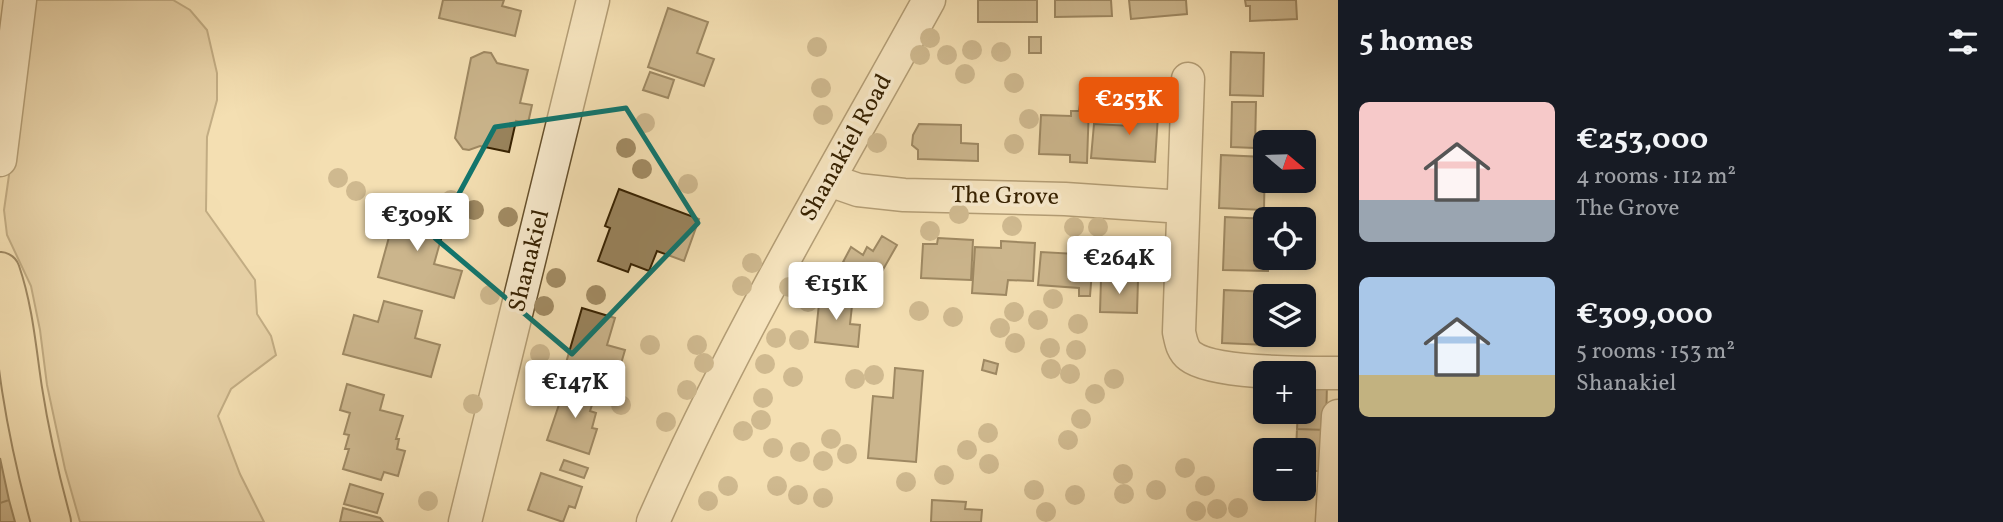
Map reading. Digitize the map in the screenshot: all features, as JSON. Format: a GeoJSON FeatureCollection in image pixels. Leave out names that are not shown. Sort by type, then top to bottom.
{"type":"FeatureCollection","features":[{"type":"Feature","properties":{"kind":"main road"},"geometry":{"type":"LineString","coordinates":[[0,272],[10,302],[24,400],[38,475],[51,522]]}},
{"type":"Feature","properties":{"kind":"street"},"geometry":{"type":"LineString","coordinates":[[0,160],[20,0]]}},
{"type":"Feature","properties":{"kind":"street","name":"Shanakiel"},"geometry":{"type":"LineString","coordinates":[[465,522],[593,0]]}},
{"type":"Feature","properties":{"kind":"street","name":"Shanakiel Road"},"geometry":{"type":"LineString","coordinates":[[653,522],[675,471],[735,352],[929,0]]}},
{"type":"Feature","properties":{"kind":"street"},"geometry":{"type":"LineString","coordinates":[[1188,79],[1179,332],[1182,346],[1191,356],[1205,363],[1338,373]]}},
{"type":"Feature","properties":{"kind":"street","name":"The Grove"},"geometry":{"type":"LineString","coordinates":[[829,180],[859,190],[904,195],[1065,199],[1183,207]]}},
{"type":"Feature","properties":{"kind":"street"},"geometry":{"type":"LineString","coordinates":[[1332,522],[1338,416]]}},
{"type":"Feature","properties":{"kind":"highlighted area"},"geometry":{"type":"Polygon","coordinates":[[[626,108],[698,223],[572,354],[435,238],[495,127],[626,108]]]}},
{"type":"Feature","properties":{"kind":"shaded area"},"geometry":{"type":"Polygon","coordinates":[[[34,0],[173,0],[190,10],[207,30],[217,73],[217,100],[207,137],[206,211],[255,280],[257,314],[271,336],[276,355],[231,389],[218,416],[240,474],[264,522],[80,522],[65,469],[47,385],[31,286],[7,235],[4,210],[34,0]]]}},
{"type":"Feature","properties":{"kind":"building"},"geometry":{"type":"Polygon","coordinates":[[[443,0],[504,0],[502,6],[521,11],[515,36],[439,18],[443,0]]]}},
{"type":"Feature","properties":{"kind":"building"},"geometry":{"type":"Polygon","coordinates":[[[978,0],[1037,0],[1037,22],[978,22],[978,0]]]}},
{"type":"Feature","properties":{"kind":"building"},"geometry":{"type":"Polygon","coordinates":[[[1055,0],[1111,0],[1112,16],[1055,17],[1055,0]]]}},
{"type":"Feature","properties":{"kind":"building"},"geometry":{"type":"Polygon","coordinates":[[[1129,0],[1186,0],[1187,14],[1131,19],[1129,0]]]}},
{"type":"Feature","properties":{"kind":"building"},"geometry":{"type":"Polygon","coordinates":[[[1245,0],[1296,0],[1297,19],[1250,21],[1250,6],[1246,6],[1245,0]]]}},
{"type":"Feature","properties":{"kind":"building"},"geometry":{"type":"Polygon","coordinates":[[[668,8],[708,22],[697,53],[714,59],[704,86],[648,67],[668,8]]]}},
{"type":"Feature","properties":{"kind":"building"},"geometry":{"type":"Polygon","coordinates":[[[1029,37],[1041,37],[1041,53],[1029,53],[1029,37]]]}},
{"type":"Feature","properties":{"kind":"building"},"geometry":{"type":"Polygon","coordinates":[[[484,52],[491,53],[497,63],[528,70],[520,103],[532,105],[528,123],[516,121],[509,152],[480,146],[463,149],[455,138],[471,58],[484,52]]]}},
{"type":"Feature","properties":{"kind":"building"},"geometry":{"type":"Polygon","coordinates":[[[1231,52],[1264,53],[1263,96],[1230,95],[1231,52]]]}},
{"type":"Feature","properties":{"kind":"building"},"geometry":{"type":"Polygon","coordinates":[[[650,72],[674,80],[668,98],[643,90],[650,72]]]}},
{"type":"Feature","properties":{"kind":"building"},"geometry":{"type":"Polygon","coordinates":[[[1141,99],[1159,100],[1155,162],[1091,158],[1094,124],[1132,126],[1141,99]]]}},
{"type":"Feature","properties":{"kind":"building"},"geometry":{"type":"Polygon","coordinates":[[[1232,102],[1256,102],[1253,148],[1231,147],[1232,102]]]}},
{"type":"Feature","properties":{"kind":"building"},"geometry":{"type":"Polygon","coordinates":[[[1080,104],[1089,104],[1087,163],[1070,162],[1070,155],[1039,154],[1041,115],[1071,116],[1071,111],[1079,111],[1080,104]]]}},
{"type":"Feature","properties":{"kind":"building"},"geometry":{"type":"Polygon","coordinates":[[[919,124],[961,125],[961,143],[978,144],[978,161],[918,159],[918,150],[912,145],[913,135],[919,124]]]}},
{"type":"Feature","properties":{"kind":"building"},"geometry":{"type":"Polygon","coordinates":[[[1221,155],[1253,156],[1253,193],[1264,193],[1264,207],[1253,207],[1253,210],[1219,208],[1221,155]]]}},
{"type":"Feature","properties":{"kind":"building"},"geometry":{"type":"Polygon","coordinates":[[[619,189],[699,219],[684,261],[657,251],[649,271],[631,264],[628,272],[598,261],[610,228],[605,226],[619,189]]]}},
{"type":"Feature","properties":{"kind":"building"},"geometry":{"type":"Polygon","coordinates":[[[399,201],[438,212],[431,236],[441,239],[434,264],[462,271],[454,298],[378,277],[399,201]]]}},
{"type":"Feature","properties":{"kind":"building"},"geometry":{"type":"Polygon","coordinates":[[[1225,217],[1253,218],[1253,270],[1268,271],[1223,270],[1225,217]]]}},
{"type":"Feature","properties":{"kind":"building"},"geometry":{"type":"Polygon","coordinates":[[[882,236],[897,245],[868,296],[840,280],[849,265],[843,262],[851,247],[863,255],[867,247],[873,251],[882,236]]]}},
{"type":"Feature","properties":{"kind":"building"},"geometry":{"type":"Polygon","coordinates":[[[938,238],[973,240],[971,280],[921,278],[923,244],[937,244],[938,238]]]}},
{"type":"Feature","properties":{"kind":"building"},"geometry":{"type":"Polygon","coordinates":[[[1001,241],[1035,243],[1033,281],[1008,280],[1006,295],[972,293],[975,247],[1001,248],[1001,241]]]}},
{"type":"Feature","properties":{"kind":"building"},"geometry":{"type":"Polygon","coordinates":[[[1076,245],[1094,246],[1090,296],[1079,296],[1079,288],[1038,285],[1041,252],[1076,254],[1076,245]]]}},
{"type":"Feature","properties":{"kind":"building"},"geometry":{"type":"Polygon","coordinates":[[[1101,279],[1138,280],[1137,313],[1100,312],[1101,279]]]}},
{"type":"Feature","properties":{"kind":"building"},"geometry":{"type":"Polygon","coordinates":[[[1224,290],[1253,291],[1253,344],[1222,343],[1224,290]]]}},
{"type":"Feature","properties":{"kind":"building"},"geometry":{"type":"Polygon","coordinates":[[[820,294],[853,297],[850,324],[860,325],[858,347],[815,342],[820,294]]]}},
{"type":"Feature","properties":{"kind":"building"},"geometry":{"type":"Polygon","coordinates":[[[384,301],[422,311],[415,338],[440,345],[431,377],[343,354],[354,315],[378,322],[384,301]]]}},
{"type":"Feature","properties":{"kind":"building"},"geometry":{"type":"Polygon","coordinates":[[[582,308],[615,318],[607,345],[625,350],[614,388],[563,373],[582,308]]]}},
{"type":"Feature","properties":{"kind":"building"},"geometry":{"type":"Polygon","coordinates":[[[984,360],[998,364],[996,374],[982,370],[984,360]]]}},
{"type":"Feature","properties":{"kind":"building"},"geometry":{"type":"Polygon","coordinates":[[[895,368],[923,371],[916,462],[868,458],[873,396],[893,398],[895,368]]]}},
{"type":"Feature","properties":{"kind":"building"},"geometry":{"type":"Polygon","coordinates":[[[1316,381],[1327,381],[1326,430],[1297,429],[1297,424],[1316,424],[1316,381]]]}},
{"type":"Feature","properties":{"kind":"building"},"geometry":{"type":"Polygon","coordinates":[[[347,384],[384,395],[380,410],[403,416],[396,439],[399,439],[397,449],[405,451],[398,476],[384,472],[381,480],[343,469],[349,449],[345,449],[349,435],[344,434],[350,413],[340,410],[347,384]]]}},
{"type":"Feature","properties":{"kind":"building"},"geometry":{"type":"Polygon","coordinates":[[[566,384],[596,393],[590,411],[596,413],[592,428],[597,429],[589,454],[547,440],[566,384]]]}},
{"type":"Feature","properties":{"kind":"building"},"geometry":{"type":"Polygon","coordinates":[[[1297,429],[1326,430],[1324,471],[1316,471],[1316,438],[1297,438],[1297,429]]]}},
{"type":"Feature","properties":{"kind":"building"},"geometry":{"type":"Polygon","coordinates":[[[0,458],[9,500],[0,503],[0,458]]]}},
{"type":"Feature","properties":{"kind":"building"},"geometry":{"type":"Polygon","coordinates":[[[564,460],[588,468],[584,478],[560,470],[564,460]]]}},
{"type":"Feature","properties":{"kind":"building"},"geometry":{"type":"Polygon","coordinates":[[[541,473],[582,487],[575,508],[569,506],[563,522],[528,510],[541,473]]]}},
{"type":"Feature","properties":{"kind":"building"},"geometry":{"type":"Polygon","coordinates":[[[350,484],[383,494],[377,513],[344,504],[350,484]]]}},
{"type":"Feature","properties":{"kind":"building"},"geometry":{"type":"Polygon","coordinates":[[[9,500],[15,522],[0,522],[0,503],[9,500]]]}},
{"type":"Feature","properties":{"kind":"building"},"geometry":{"type":"Polygon","coordinates":[[[932,500],[966,502],[965,509],[982,510],[981,522],[931,522],[932,500]]]}},
{"type":"Feature","properties":{"kind":"building"},"geometry":{"type":"Polygon","coordinates":[[[343,508],[380,518],[383,522],[340,522],[343,508]]]}}]}
